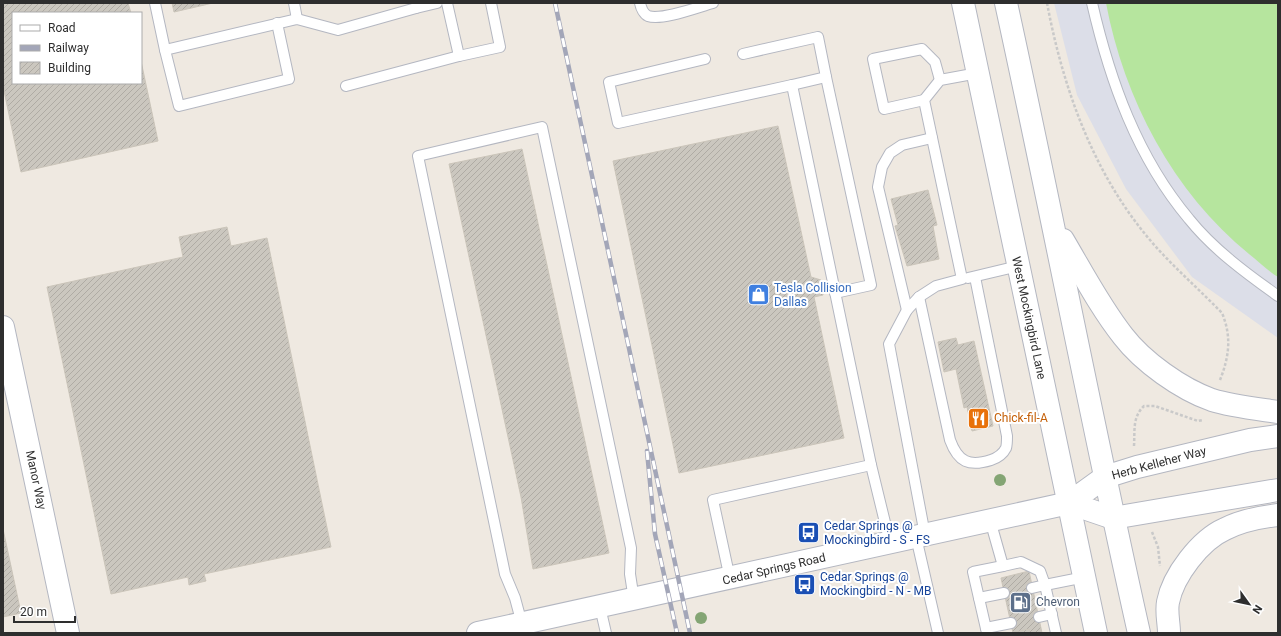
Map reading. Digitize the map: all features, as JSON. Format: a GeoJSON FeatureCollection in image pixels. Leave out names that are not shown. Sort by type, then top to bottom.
{"type":"FeatureCollection","features":[{"type":"Feature","properties":{"kind":"main road","name":"West Mockingbird Lane"},"geometry":{"type":"LineString","coordinates":[[963,3],[1096,633]]}},
{"type":"Feature","properties":{"kind":"main road"},"geometry":{"type":"LineString","coordinates":[[1006,3],[1139,633]]}},
{"type":"Feature","properties":{"kind":"main road"},"geometry":{"type":"LineString","coordinates":[[1054,225],[1123,337],[1149,362],[1184,386],[1214,400],[1278,412]]}},
{"type":"Feature","properties":{"kind":"main road","name":"Manor Way"},"geometry":{"type":"LineString","coordinates":[[3,326],[68,633]]}},
{"type":"Feature","properties":{"kind":"main road","name":"Herb Kelleher Way"},"geometry":{"type":"LineString","coordinates":[[1069,502],[1105,477],[1143,465],[1242,442],[1278,436]]}},
{"type":"Feature","properties":{"kind":"main road"},"geometry":{"type":"LineString","coordinates":[[1069,502],[1114,518],[1278,490]]}},
{"type":"Feature","properties":{"kind":"main road","name":"Cedar Springs Road"},"geometry":{"type":"LineString","coordinates":[[478,633],[730,579],[1069,502]]}},
{"type":"Feature","properties":{"kind":"main road"},"geometry":{"type":"LineString","coordinates":[[1169,633],[1168,604],[1172,589],[1178,576],[1204,544],[1224,529],[1258,518],[1278,515]]}},
{"type":"Feature","properties":{"kind":"lane"},"geometry":{"type":"LineString","coordinates":[[155,3],[179,106],[289,79],[277,23]]}},
{"type":"Feature","properties":{"kind":"lane"},"geometry":{"type":"LineString","coordinates":[[294,3],[297,18]]}},
{"type":"Feature","properties":{"kind":"lane"},"geometry":{"type":"LineString","coordinates":[[165,50],[297,18],[338,30],[418,6],[437,3]]}},
{"type":"Feature","properties":{"kind":"lane"},"geometry":{"type":"LineString","coordinates":[[447,3],[459,56]]}},
{"type":"Feature","properties":{"kind":"lane"},"geometry":{"type":"LineString","coordinates":[[346,86],[459,56],[500,47],[490,3]]}},
{"type":"Feature","properties":{"kind":"lane"},"geometry":{"type":"LineString","coordinates":[[640,3],[641,8],[648,15],[660,17],[713,3]]}},
{"type":"Feature","properties":{"kind":"lane"},"geometry":{"type":"LineString","coordinates":[[1092,3],[1102,46],[1124,111],[1152,166],[1189,220],[1238,268],[1278,296]]}},
{"type":"Feature","properties":{"kind":"lane"},"geometry":{"type":"LineString","coordinates":[[743,54],[818,37],[871,284],[835,292]]}},
{"type":"Feature","properties":{"kind":"lane"},"geometry":{"type":"LineString","coordinates":[[940,80],[935,62],[922,49],[873,59],[884,109],[924,100],[940,80],[978,73]]}},
{"type":"Feature","properties":{"kind":"lane"},"geometry":{"type":"LineString","coordinates":[[705,59],[609,82],[618,123],[826,77]]}},
{"type":"Feature","properties":{"kind":"lane"},"geometry":{"type":"LineString","coordinates":[[792,85],[871,465],[890,543]]}},
{"type":"Feature","properties":{"kind":"lane"},"geometry":{"type":"LineString","coordinates":[[924,100],[962,279]]}},
{"type":"Feature","properties":{"kind":"lane"},"geometry":{"type":"LineString","coordinates":[[522,624],[515,598],[506,574],[418,156],[542,126],[631,548],[630,574],[634,600]]}},
{"type":"Feature","properties":{"kind":"lane"},"geometry":{"type":"LineString","coordinates":[[907,310],[878,187],[882,166],[890,153],[902,146],[932,138]]}},
{"type":"Feature","properties":{"kind":"lane"},"geometry":{"type":"LineString","coordinates":[[938,633],[889,344],[907,310],[919,297],[936,286],[1018,266]]}},
{"type":"Feature","properties":{"kind":"lane"},"geometry":{"type":"LineString","coordinates":[[919,297],[950,440],[955,453],[965,461],[978,464],[997,458],[1006,448],[1008,436],[975,277]]}},
{"type":"Feature","properties":{"kind":"lane"},"geometry":{"type":"LineString","coordinates":[[730,579],[713,500],[871,465]]}},
{"type":"Feature","properties":{"kind":"lane"},"geometry":{"type":"LineString","coordinates":[[990,520],[1003,566]]}},
{"type":"Feature","properties":{"kind":"lane"},"geometry":{"type":"LineString","coordinates":[[1011,623],[986,631],[973,572],[1022,562],[1040,571],[1045,585],[1056,633]]}},
{"type":"Feature","properties":{"kind":"lane"},"geometry":{"type":"LineString","coordinates":[[1032,588],[1085,577]]}},
{"type":"Feature","properties":{"kind":"lane"},"geometry":{"type":"LineString","coordinates":[[979,598],[1004,593]]}},
{"type":"Feature","properties":{"kind":"lane"},"geometry":{"type":"LineString","coordinates":[[600,607],[606,633]]}},
{"type":"Feature","properties":{"kind":"lane"},"geometry":{"type":"LineString","coordinates":[[1039,617],[1052,614]]}},
{"type":"Feature","properties":{"kind":"path"},"geometry":{"type":"LineString","coordinates":[[1047,3],[1058,54],[1078,119],[1112,186],[1149,239],[1222,314],[1226,324],[1229,348],[1219,385]]}},
{"type":"Feature","properties":{"kind":"path"},"geometry":{"type":"LineString","coordinates":[[1133,450],[1136,415],[1144,406],[1155,406],[1198,421],[1204,420],[1208,416]]}},
{"type":"Feature","properties":{"kind":"path"},"geometry":{"type":"LineString","coordinates":[[1151,525],[1158,547],[1158,561],[1163,569]]}},
{"type":"Feature","properties":{"kind":"shaded area"},"geometry":{"type":"Polygon","coordinates":[[[1054,3],[1278,3],[1278,338],[1192,277],[1126,189],[1077,95],[1054,3]]]}},
{"type":"Feature","properties":{"kind":"green space"},"geometry":{"type":"Polygon","coordinates":[[[1106,3],[1278,3],[1278,277],[1249,254],[1222,229],[1197,202],[1175,173],[1139,108],[1125,74],[1114,39],[1106,3]]]}},
{"type":"Feature","properties":{"kind":"building"},"geometry":{"type":"Polygon","coordinates":[[[3,3],[128,3],[131,12],[12,12],[12,84],[142,84],[142,66],[158,141],[21,172],[3,86],[3,3]]]}},
{"type":"Feature","properties":{"kind":"building"},"geometry":{"type":"Polygon","coordinates":[[[172,3],[213,3],[174,12],[172,3]]]}},
{"type":"Feature","properties":{"kind":"building"},"geometry":{"type":"Polygon","coordinates":[[[778,126],[811,277],[821,280],[823,295],[814,297],[844,438],[679,473],[613,161],[778,126]]]}},
{"type":"Feature","properties":{"kind":"building"},"geometry":{"type":"Polygon","coordinates":[[[522,149],[609,553],[533,569],[521,497],[449,164],[522,149]]]}},
{"type":"Feature","properties":{"kind":"building"},"geometry":{"type":"Polygon","coordinates":[[[928,190],[937,225],[933,226],[939,259],[907,266],[895,226],[898,225],[891,199],[928,190]]]}},
{"type":"Feature","properties":{"kind":"building"},"geometry":{"type":"Polygon","coordinates":[[[227,227],[231,246],[267,238],[331,547],[204,574],[206,581],[189,585],[188,577],[111,594],[47,287],[183,257],[179,237],[227,227]]]}},
{"type":"Feature","properties":{"kind":"building"},"geometry":{"type":"Polygon","coordinates":[[[956,338],[958,345],[974,341],[993,426],[972,431],[967,407],[964,408],[956,369],[944,372],[938,342],[956,338]]]}},
{"type":"Feature","properties":{"kind":"building"},"geometry":{"type":"Polygon","coordinates":[[[3,529],[21,613],[3,617],[3,529]]]}},
{"type":"Feature","properties":{"kind":"building"},"geometry":{"type":"Polygon","coordinates":[[[1029,571],[1042,633],[1013,633],[1001,578],[1029,571]]]}},
{"type":"Feature","properties":{"kind":"building"},"geometry":{"type":"Polygon","coordinates":[[[1029,629],[1030,633],[1011,633],[1029,629]]]}},
{"type":"Feature","properties":{"kind":"railway"},"geometry":{"type":"LineString","coordinates":[[555,3],[690,633]]}},
{"type":"Feature","properties":{"kind":"railway"},"geometry":{"type":"LineString","coordinates":[[647,451],[655,534],[677,633]]}},
{"type":"Feature","properties":{"kind":"place","name":"Tesla Collision Dallas"},"geometry":{"type":"Point","coordinates":[758,295]}},
{"type":"Feature","properties":{"kind":"place","name":"Chick-fil-A"},"geometry":{"type":"Point","coordinates":[979,418]}},
{"type":"Feature","properties":{"kind":"place","name":"Cedar Springs @ Mockingbird - S - FS"},"geometry":{"type":"Point","coordinates":[808,533]}},
{"type":"Feature","properties":{"kind":"place","name":"Cedar Springs @ Mockingbird - N - MB"},"geometry":{"type":"Point","coordinates":[805,584]}},
{"type":"Feature","properties":{"kind":"place","name":"Chevron"},"geometry":{"type":"Point","coordinates":[1021,602]}}]}
